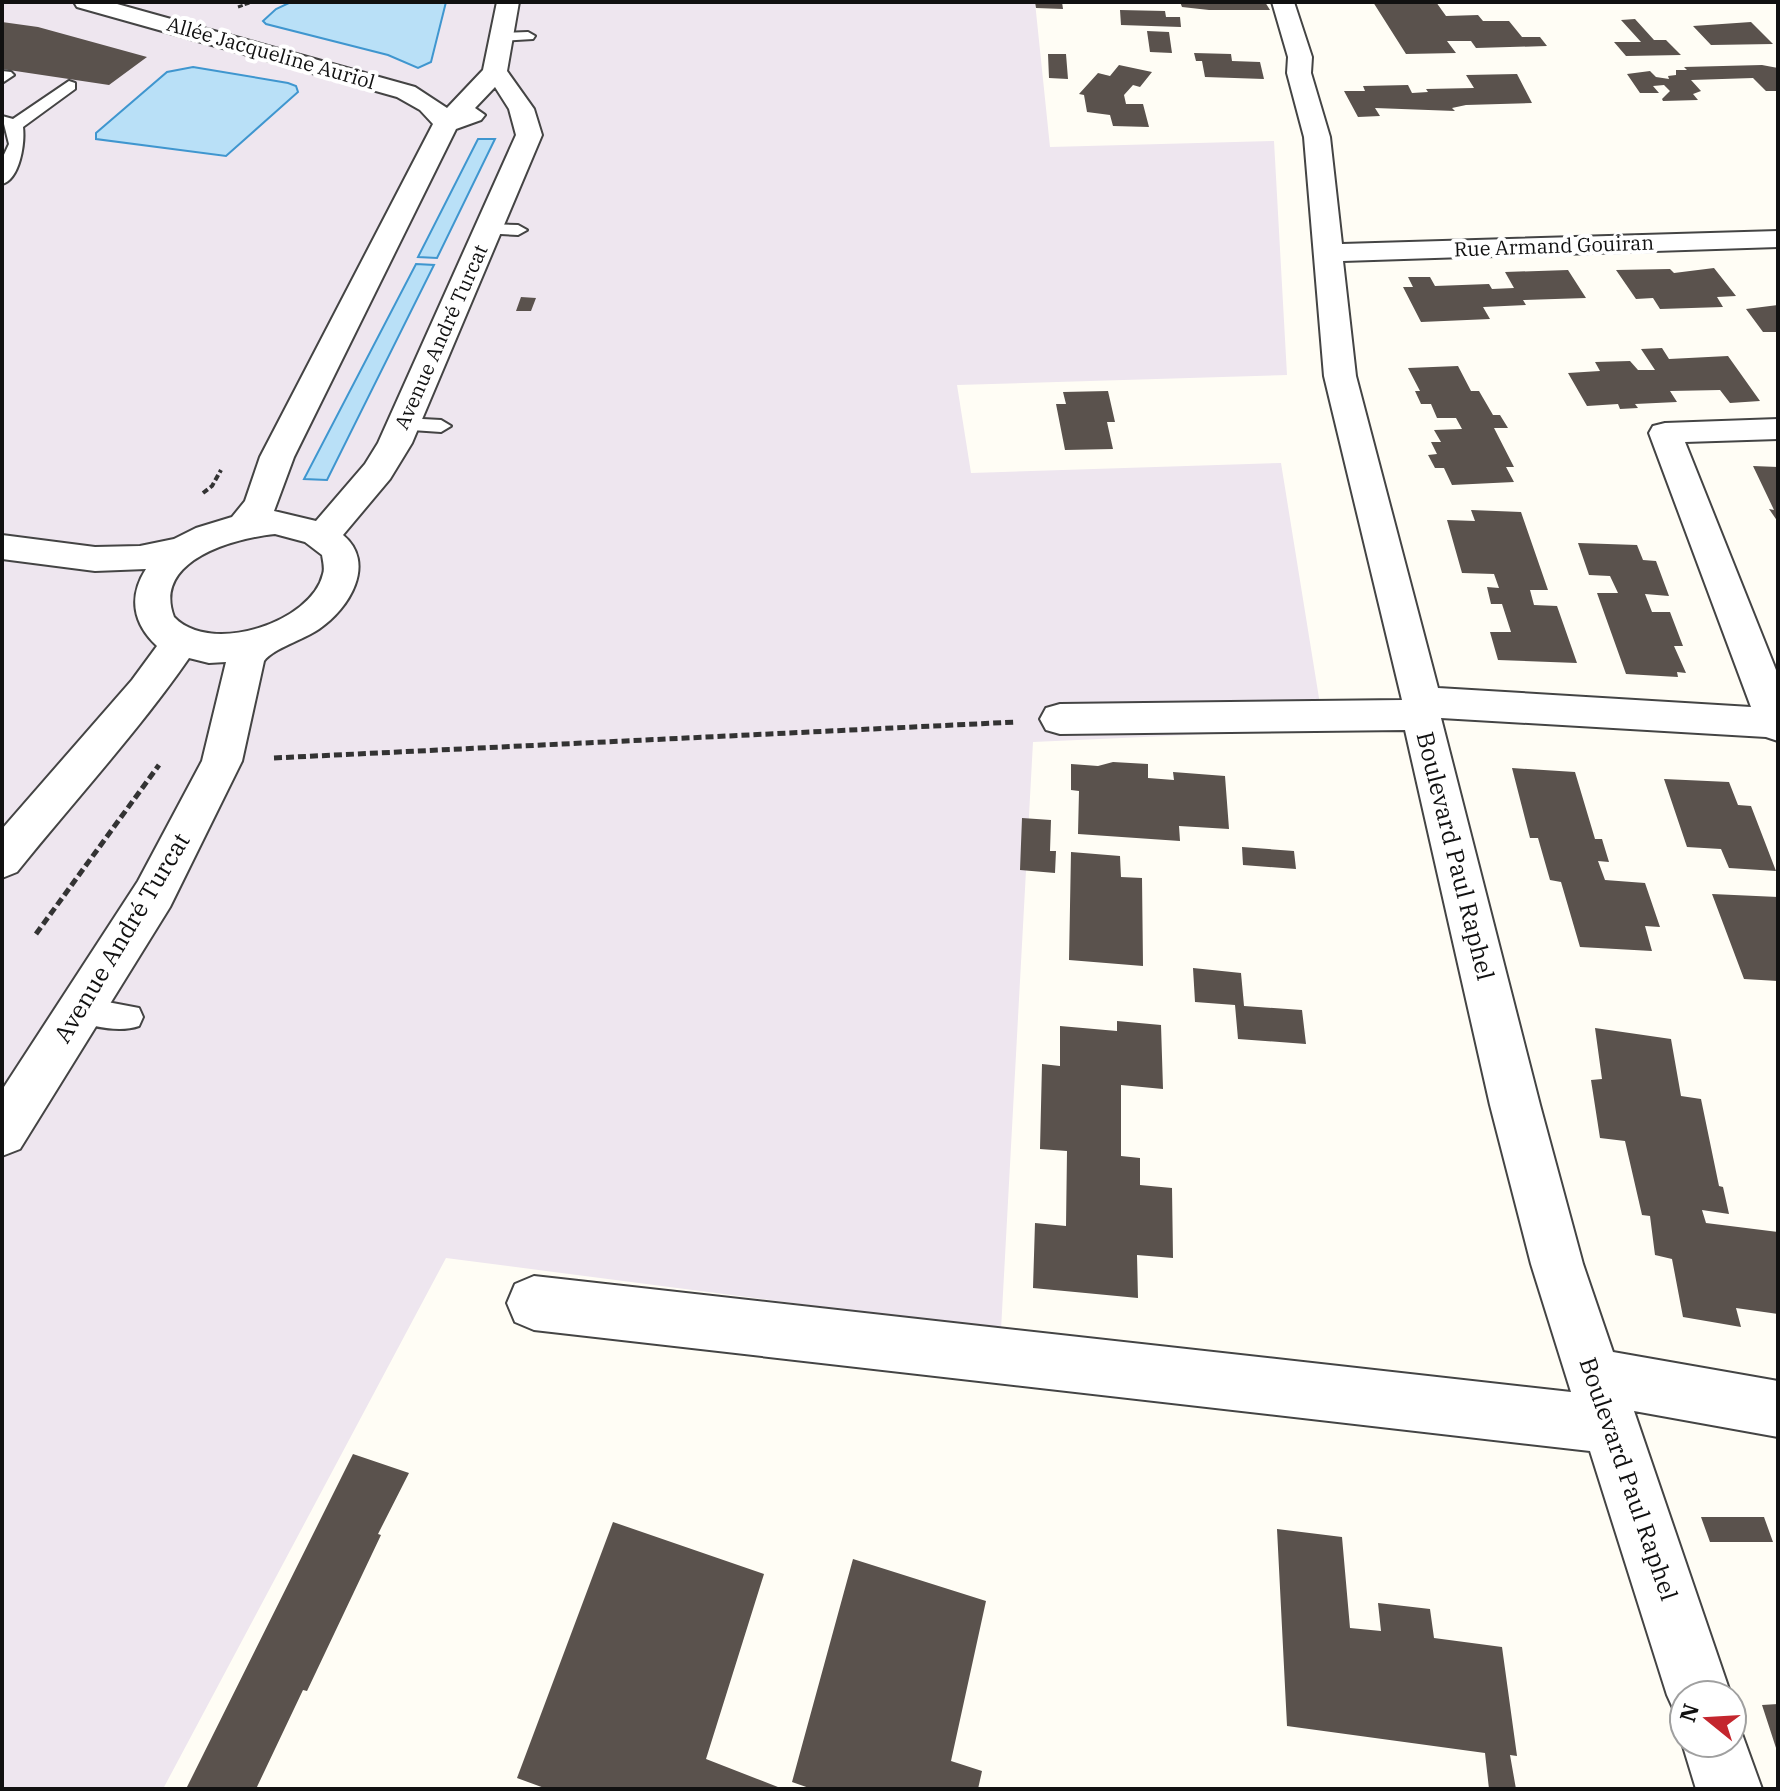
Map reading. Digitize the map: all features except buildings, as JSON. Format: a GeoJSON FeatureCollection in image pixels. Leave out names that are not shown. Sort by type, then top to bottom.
{"type":"FeatureCollection","features":[{"type":"Feature","properties":{"kind":"street","name":"Allée Jacqueline Auriol"},"geometry":{"type":"LineString","coordinates":[[85,2],[406,92],[428,103],[446,124]]}},
{"type":"Feature","properties":{"kind":"street"},"geometry":{"type":"LineString","coordinates":[[245,525],[261,503],[277,457],[446,124],[495,72],[508,2]]}},
{"type":"Feature","properties":{"kind":"street","name":"Boulevard Paul Raphel"},"geometry":{"type":"LineString","coordinates":[[1283,2],[1297,44],[1299,73],[1317,137],[1340,376],[1523,1134],[1557,1264],[1694,1679]]}},
{"type":"Feature","properties":{"kind":"street"},"geometry":{"type":"LineString","coordinates":[[495,72],[516,97],[529,124]]}},
{"type":"Feature","properties":{"kind":"street"},"geometry":{"type":"LineString","coordinates":[[446,124],[462,117],[489,114],[513,117],[529,124]]}},
{"type":"Feature","properties":{"kind":"street","name":"Avenue André Turcat"},"geometry":{"type":"LineString","coordinates":[[324,534],[378,471],[503,229],[529,135],[529,124]]}},
{"type":"Feature","properties":{"kind":"street","name":"Rue Armand Gouiran"},"geometry":{"type":"LineString","coordinates":[[1329,253],[1778,239]]}},
{"type":"Feature","properties":{"kind":"street"},"geometry":{"type":"LineString","coordinates":[[1060,719],[1421,709],[1777,725],[1665,433],[1778,429]]}},
{"type":"Feature","properties":{"kind":"street"},"geometry":{"type":"LineString","coordinates":[[2,547],[95,561],[160,556],[245,525],[275,522],[302,525],[324,534],[337,548],[343,564],[340,583],[335,593],[310,620],[285,635],[255,646],[215,650],[180,643],[159,629],[150,610],[153,588],[167,566],[188,548]]}},
{"type":"Feature","properties":{"kind":"street"},"geometry":{"type":"LineString","coordinates":[[95,561],[153,588]]}},
{"type":"Feature","properties":{"kind":"street"},"geometry":{"type":"LineString","coordinates":[[2,860],[146,690],[180,643]]}},
{"type":"Feature","properties":{"kind":"street","name":"Avenue André Turcat"},"geometry":{"type":"LineString","coordinates":[[2,1133],[154,894],[222,761],[246,658],[255,646]]}},
{"type":"Feature","properties":{"kind":"street"},"geometry":{"type":"LineString","coordinates":[[534,1303],[1602,1401],[1778,1409]]}},
{"type":"Feature","properties":{"kind":"street"},"geometry":{"type":"LineString","coordinates":[[1719,1759],[1729,1789]]}},
{"type":"Feature","properties":{"kind":"lane"},"geometry":{"type":"LineString","coordinates":[[501,37],[528,36]]}},
{"type":"Feature","properties":{"kind":"lane"},"geometry":{"type":"LineString","coordinates":[[2,179],[17,144],[8,123],[69,86]]}},
{"type":"Feature","properties":{"kind":"lane"},"geometry":{"type":"LineString","coordinates":[[404,424],[441,426]]}},
{"type":"Feature","properties":{"kind":"lane"},"geometry":{"type":"LineString","coordinates":[[81,1010],[128,1017]]}},
{"type":"Feature","properties":{"kind":"path"},"geometry":{"type":"LineString","coordinates":[[274,758],[1060,719]]}},
{"type":"Feature","properties":{"kind":"path"},"geometry":{"type":"LineString","coordinates":[[36,934],[159,765]]}},
{"type":"Feature","properties":{"kind":"shaded area"},"geometry":{"type":"Polygon","coordinates":[[[2,2],[1035,2],[1050,147],[1274,141],[1287,375],[957,385],[971,473],[1281,463],[1324,729],[1033,742],[1001,1330],[446,1258],[163,1789],[2,1789],[2,2]]]}},
{"type":"Feature","properties":{"kind":"water"},"geometry":{"type":"Polygon","coordinates":[[[291,2],[446,2],[431,62],[418,68],[388,55],[263,21],[276,9],[291,2]]]}},
{"type":"Feature","properties":{"kind":"water"},"geometry":{"type":"Polygon","coordinates":[[[193,67],[288,83],[296,86],[298,92],[226,156],[96,139],[96,133],[167,72],[193,67]]]}},
{"type":"Feature","properties":{"kind":"water"},"geometry":{"type":"Polygon","coordinates":[[[478,139],[495,139],[437,258],[418,257],[478,139]]]}},
{"type":"Feature","properties":{"kind":"water"},"geometry":{"type":"Polygon","coordinates":[[[416,264],[434,265],[327,480],[304,479],[416,264]]]}}]}
